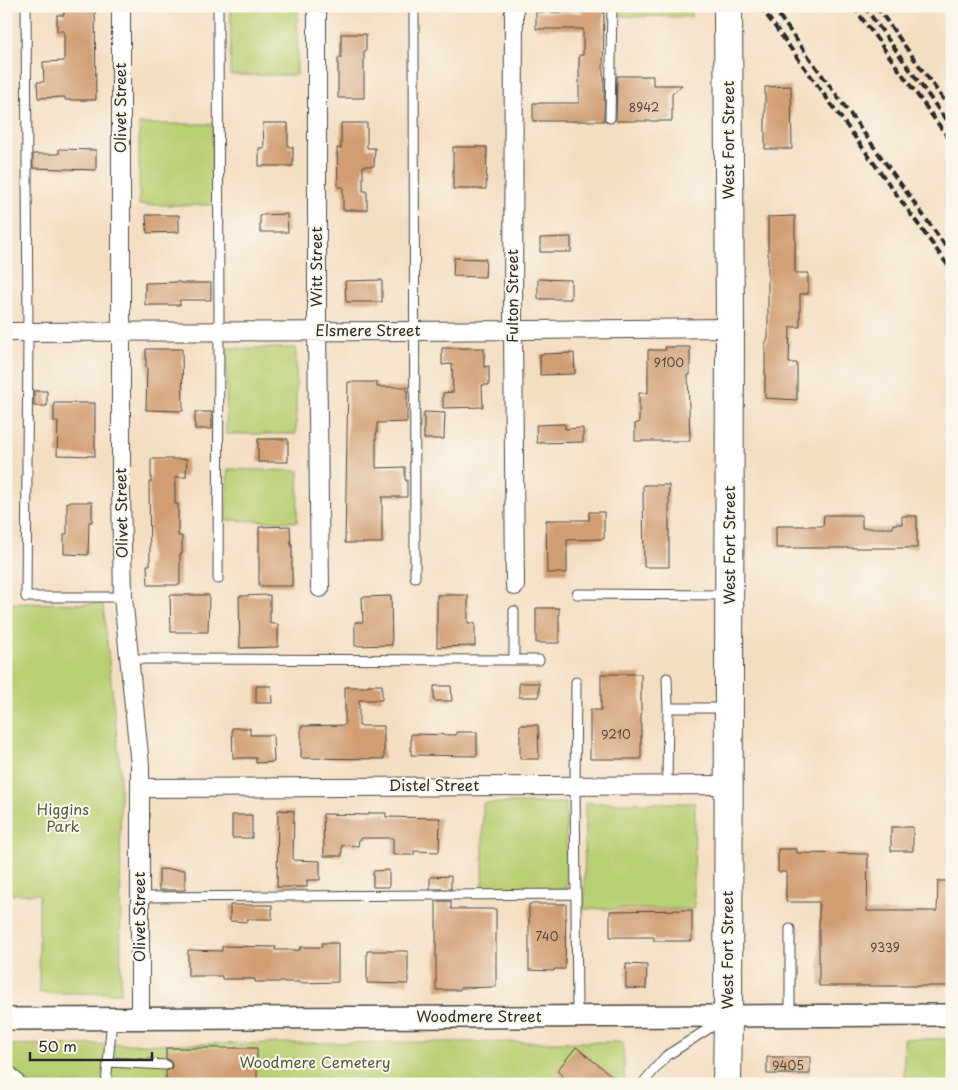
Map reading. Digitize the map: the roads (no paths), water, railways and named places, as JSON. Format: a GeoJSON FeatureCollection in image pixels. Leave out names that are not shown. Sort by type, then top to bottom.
{"type":"FeatureCollection","features":[{"type":"Feature","properties":{"kind":"main road","name":"West Fort Street"},"geometry":{"type":"LineString","coordinates":[[726,1083],[728,1016],[730,328],[728,6]]}},
{"type":"Feature","properties":{"kind":"street","name":"Olivet Street"},"geometry":{"type":"LineString","coordinates":[[121,6],[121,491],[123,597],[140,765],[140,1019]]}},
{"type":"Feature","properties":{"kind":"street","name":"Witt Street"},"geometry":{"type":"LineString","coordinates":[[317,6],[317,331],[320,588]]}},
{"type":"Feature","properties":{"kind":"street","name":"Fulton Street"},"geometry":{"type":"LineString","coordinates":[[514,6],[513,330],[515,586]]}},
{"type":"Feature","properties":{"kind":"street","name":"Elsmere Street"},"geometry":{"type":"LineString","coordinates":[[6,332],[730,328]]}},
{"type":"Feature","properties":{"kind":"street","name":"Distel Street"},"geometry":{"type":"LineString","coordinates":[[140,788],[729,785]]}},
{"type":"Feature","properties":{"kind":"street","name":"Woodmere Street"},"geometry":{"type":"LineString","coordinates":[[6,1019],[952,1015]]}},
{"type":"Feature","properties":{"kind":"lane"},"geometry":{"type":"LineString","coordinates":[[26,6],[28,332],[26,597],[123,597]]}},
{"type":"Feature","properties":{"kind":"lane"},"geometry":{"type":"LineString","coordinates":[[218,6],[218,579]]}},
{"type":"Feature","properties":{"kind":"lane"},"geometry":{"type":"LineString","coordinates":[[414,6],[415,577]]}},
{"type":"Feature","properties":{"kind":"lane"},"geometry":{"type":"LineString","coordinates":[[610,118],[612,6]]}},
{"type":"Feature","properties":{"kind":"lane"},"geometry":{"type":"LineString","coordinates":[[577,594],[729,595]]}},
{"type":"Feature","properties":{"kind":"lane"},"geometry":{"type":"LineString","coordinates":[[514,610],[514,660]]}},
{"type":"Feature","properties":{"kind":"lane"},"geometry":{"type":"LineString","coordinates":[[129,659],[539,660]]}},
{"type":"Feature","properties":{"kind":"lane"},"geometry":{"type":"LineString","coordinates":[[667,678],[667,785]]}},
{"type":"Feature","properties":{"kind":"lane"},"geometry":{"type":"LineString","coordinates":[[576,682],[576,1016]]}},
{"type":"Feature","properties":{"kind":"lane"},"geometry":{"type":"LineString","coordinates":[[668,708],[729,708]]}},
{"type":"Feature","properties":{"kind":"lane"},"geometry":{"type":"LineString","coordinates":[[140,897],[576,894]]}},
{"type":"Feature","properties":{"kind":"lane"},"geometry":{"type":"LineString","coordinates":[[790,928],[790,1016]]}},
{"type":"Feature","properties":{"kind":"lane"},"geometry":{"type":"LineString","coordinates":[[642,1084],[666,1056],[728,1016]]}},
{"type":"Feature","properties":{"kind":"lane"},"geometry":{"type":"LineString","coordinates":[[106,1084],[112,1019]]}},
{"type":"Feature","properties":{"kind":"lane"},"geometry":{"type":"LineString","coordinates":[[108,1062],[166,1065]]}},
{"type":"Feature","properties":{"kind":"lane"},"geometry":{"type":"LineString","coordinates":[[9,1069],[23,1084]]}},
{"type":"Feature","properties":{"kind":"railway"},"geometry":{"type":"LineString","coordinates":[[760,6],[952,271]]}},
{"type":"Feature","properties":{"kind":"railway"},"geometry":{"type":"LineString","coordinates":[[772,6],[952,255]]}},
{"type":"Feature","properties":{"kind":"railway"},"geometry":{"type":"LineString","coordinates":[[853,6],[952,143]]}},
{"type":"Feature","properties":{"kind":"railway"},"geometry":{"type":"LineString","coordinates":[[864,6],[952,128]]}},
{"type":"Feature","properties":{"kind":"railway"},"geometry":{"type":"LineString","coordinates":[[876,6],[952,111]]}},
{"type":"Feature","properties":{"kind":"park label","name":"Higgins Park"},"geometry":{"type":"Point","coordinates":[63,818]}},
{"type":"Feature","properties":{"kind":"park label","name":"Woodmere Cemetery"},"geometry":{"type":"Point","coordinates":[315,1063]}}]}
